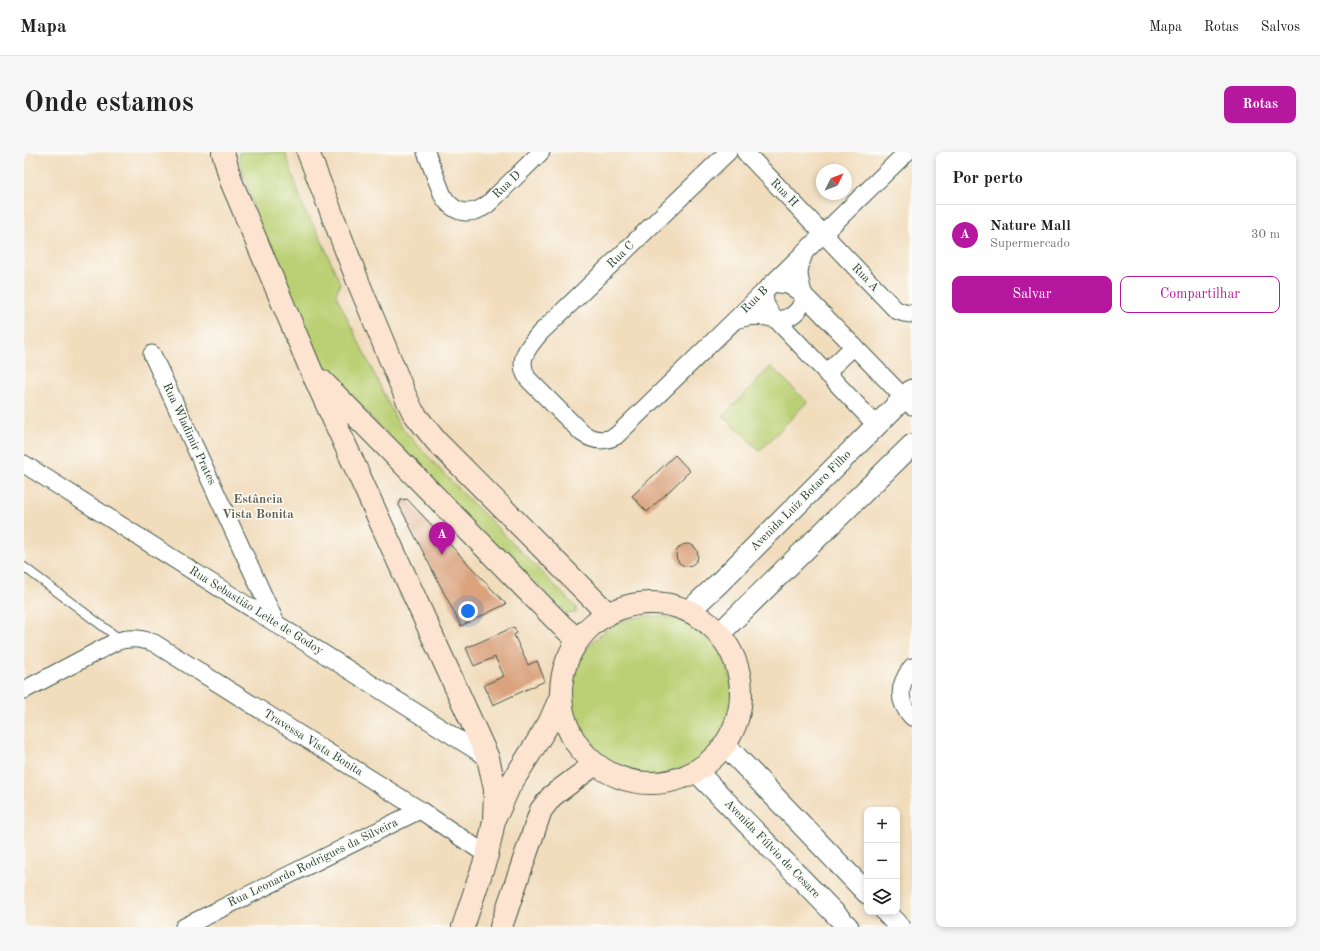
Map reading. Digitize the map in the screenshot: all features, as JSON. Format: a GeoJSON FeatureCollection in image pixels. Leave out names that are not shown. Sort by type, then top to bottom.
{"type":"FeatureCollection","features":[{"type":"Feature","properties":{"kind":"main road"},"geometry":{"type":"LineString","coordinates":[[223,152],[231,181],[311,370],[488,758],[495,789],[494,821],[487,855],[463,927]]}},
{"type":"Feature","properties":{"kind":"main road"},"geometry":{"type":"LineString","coordinates":[[308,152],[359,284],[404,395],[413,412],[436,441],[608,614]]}},
{"type":"Feature","properties":{"kind":"main road"},"geometry":{"type":"LineString","coordinates":[[311,370],[562,626],[578,640]]}},
{"type":"Feature","properties":{"kind":"main road"},"geometry":{"type":"LineString","coordinates":[[662,603],[689,611],[700,617],[719,634],[728,645],[739,671],[742,699],[740,713],[736,726],[726,746],[717,756],[697,772],[675,781],[651,784],[639,783],[621,778],[605,771],[585,755],[570,733],[565,721],[561,696],[562,681],[570,653],[586,630],[596,621],[620,608],[634,604],[662,603]]}},
{"type":"Feature","properties":{"kind":"main road"},"geometry":{"type":"LineString","coordinates":[[494,821],[509,787],[549,723],[561,696]]}},
{"type":"Feature","properties":{"kind":"main road"},"geometry":{"type":"LineString","coordinates":[[501,927],[541,810],[552,796],[595,764]]}},
{"type":"Feature","properties":{"kind":"street","name":"Rua D"},"geometry":{"type":"LineString","coordinates":[[426,152],[443,196],[447,202],[455,209],[469,212],[481,209],[488,204],[541,152]]}},
{"type":"Feature","properties":{"kind":"street","name":"Rua C"},"geometry":{"type":"LineString","coordinates":[[599,440],[590,438],[582,433],[528,379],[523,364],[527,347],[728,152]]}},
{"type":"Feature","properties":{"kind":"street","name":"Rua H"},"geometry":{"type":"LineString","coordinates":[[745,152],[823,233]]}},
{"type":"Feature","properties":{"kind":"street","name":"Rua B"},"geometry":{"type":"LineString","coordinates":[[599,440],[607,440],[616,436],[907,152]]}},
{"type":"Feature","properties":{"kind":"street","name":"Rua A"},"geometry":{"type":"LineString","coordinates":[[823,233],[896,310],[912,314]]}},
{"type":"Feature","properties":{"kind":"street"},"geometry":{"type":"LineString","coordinates":[[735,320],[755,316],[775,319],[787,318],[797,312],[802,302],[803,294],[799,271],[806,249]]}},
{"type":"Feature","properties":{"kind":"street"},"geometry":{"type":"LineString","coordinates":[[876,426],[775,319],[765,303],[768,287],[788,284],[803,294],[854,346],[909,398]]}},
{"type":"Feature","properties":{"kind":"street"},"geometry":{"type":"LineString","coordinates":[[826,373],[854,346]]}},
{"type":"Feature","properties":{"kind":"street","name":"Rua Wladimir Prates"},"geometry":{"type":"LineString","coordinates":[[152,354],[276,623]]}},
{"type":"Feature","properties":{"kind":"street","name":"Avenida Luiz Botaro Filho"},"geometry":{"type":"LineString","coordinates":[[689,611],[718,584],[876,426],[909,398]]}},
{"type":"Feature","properties":{"kind":"street"},"geometry":{"type":"LineString","coordinates":[[719,634],[912,445]]}},
{"type":"Feature","properties":{"kind":"street","name":"Rua Sebastião Leite de Godoy"},"geometry":{"type":"LineString","coordinates":[[24,464],[488,758]]}},
{"type":"Feature","properties":{"kind":"street"},"geometry":{"type":"LineString","coordinates":[[24,690],[128,639]]}},
{"type":"Feature","properties":{"kind":"street","name":"Travessa Vista Bonita"},"geometry":{"type":"LineString","coordinates":[[128,639],[154,643],[420,810],[487,855]]}},
{"type":"Feature","properties":{"kind":"street"},"geometry":{"type":"LineString","coordinates":[[912,667],[901,685],[903,704],[912,717]]}},
{"type":"Feature","properties":{"kind":"street"},"geometry":{"type":"LineString","coordinates":[[726,746],[864,890]]}},
{"type":"Feature","properties":{"kind":"street","name":"Avenida Fúlvio de Cesare"},"geometry":{"type":"LineString","coordinates":[[697,772],[848,927]]}},
{"type":"Feature","properties":{"kind":"street","name":"Rua Leonardo Rodrigues da Silveira"},"geometry":{"type":"LineString","coordinates":[[184,927],[420,810]]}},
{"type":"Feature","properties":{"kind":"street"},"geometry":{"type":"LineString","coordinates":[[889,915],[900,927]]}},
{"type":"Feature","properties":{"kind":"lane","name":"Travessa Vista Bonita"},"geometry":{"type":"LineString","coordinates":[[24,567],[128,639]]}},
{"type":"Feature","properties":{"kind":"green space"},"geometry":{"type":"Polygon","coordinates":[[[239,152],[285,152],[305,212],[318,232],[340,283],[336,295],[399,425],[447,477],[576,607],[576,613],[566,614],[537,583],[532,586],[387,435],[307,344],[268,251],[240,161],[239,152]]]}},
{"type":"Feature","properties":{"kind":"green space"},"geometry":{"type":"Polygon","coordinates":[[[771,366],[807,402],[760,451],[723,416],[771,366]]]}},
{"type":"Feature","properties":{"kind":"green space"},"geometry":{"type":"Polygon","coordinates":[[[652,616],[683,622],[697,630],[709,640],[719,652],[727,666],[733,697],[727,728],[719,742],[709,754],[697,764],[683,772],[652,778],[621,772],[607,764],[595,754],[585,742],[577,728],[571,697],[577,666],[585,652],[595,640],[607,630],[621,622],[652,616]]]}},
{"type":"Feature","properties":{"kind":"building"},"geometry":{"type":"Polygon","coordinates":[[[675,455],[690,471],[647,512],[632,496],[675,455]]]}},
{"type":"Feature","properties":{"kind":"building"},"geometry":{"type":"Polygon","coordinates":[[[407,499],[506,604],[461,626],[399,505],[401,500],[407,499]]]}},
{"type":"Feature","properties":{"kind":"building"},"geometry":{"type":"Polygon","coordinates":[[[687,544],[695,547],[698,555],[695,563],[687,566],[679,563],[676,555],[679,547],[687,544]]]}},
{"type":"Feature","properties":{"kind":"building"},"geometry":{"type":"Polygon","coordinates":[[[514,627],[517,633],[514,635],[528,665],[537,661],[545,681],[493,705],[484,685],[504,676],[495,657],[474,666],[466,648],[514,627]]]}},
{"type":"Feature","properties":{"kind":"place","name":"Nature Mall"},"geometry":{"type":"Point","coordinates":[442,555]}},
{"type":"Feature","properties":{"kind":"district","name":"Estância Vista Bonita"},"geometry":{"type":"Point","coordinates":[258,506]}}]}
